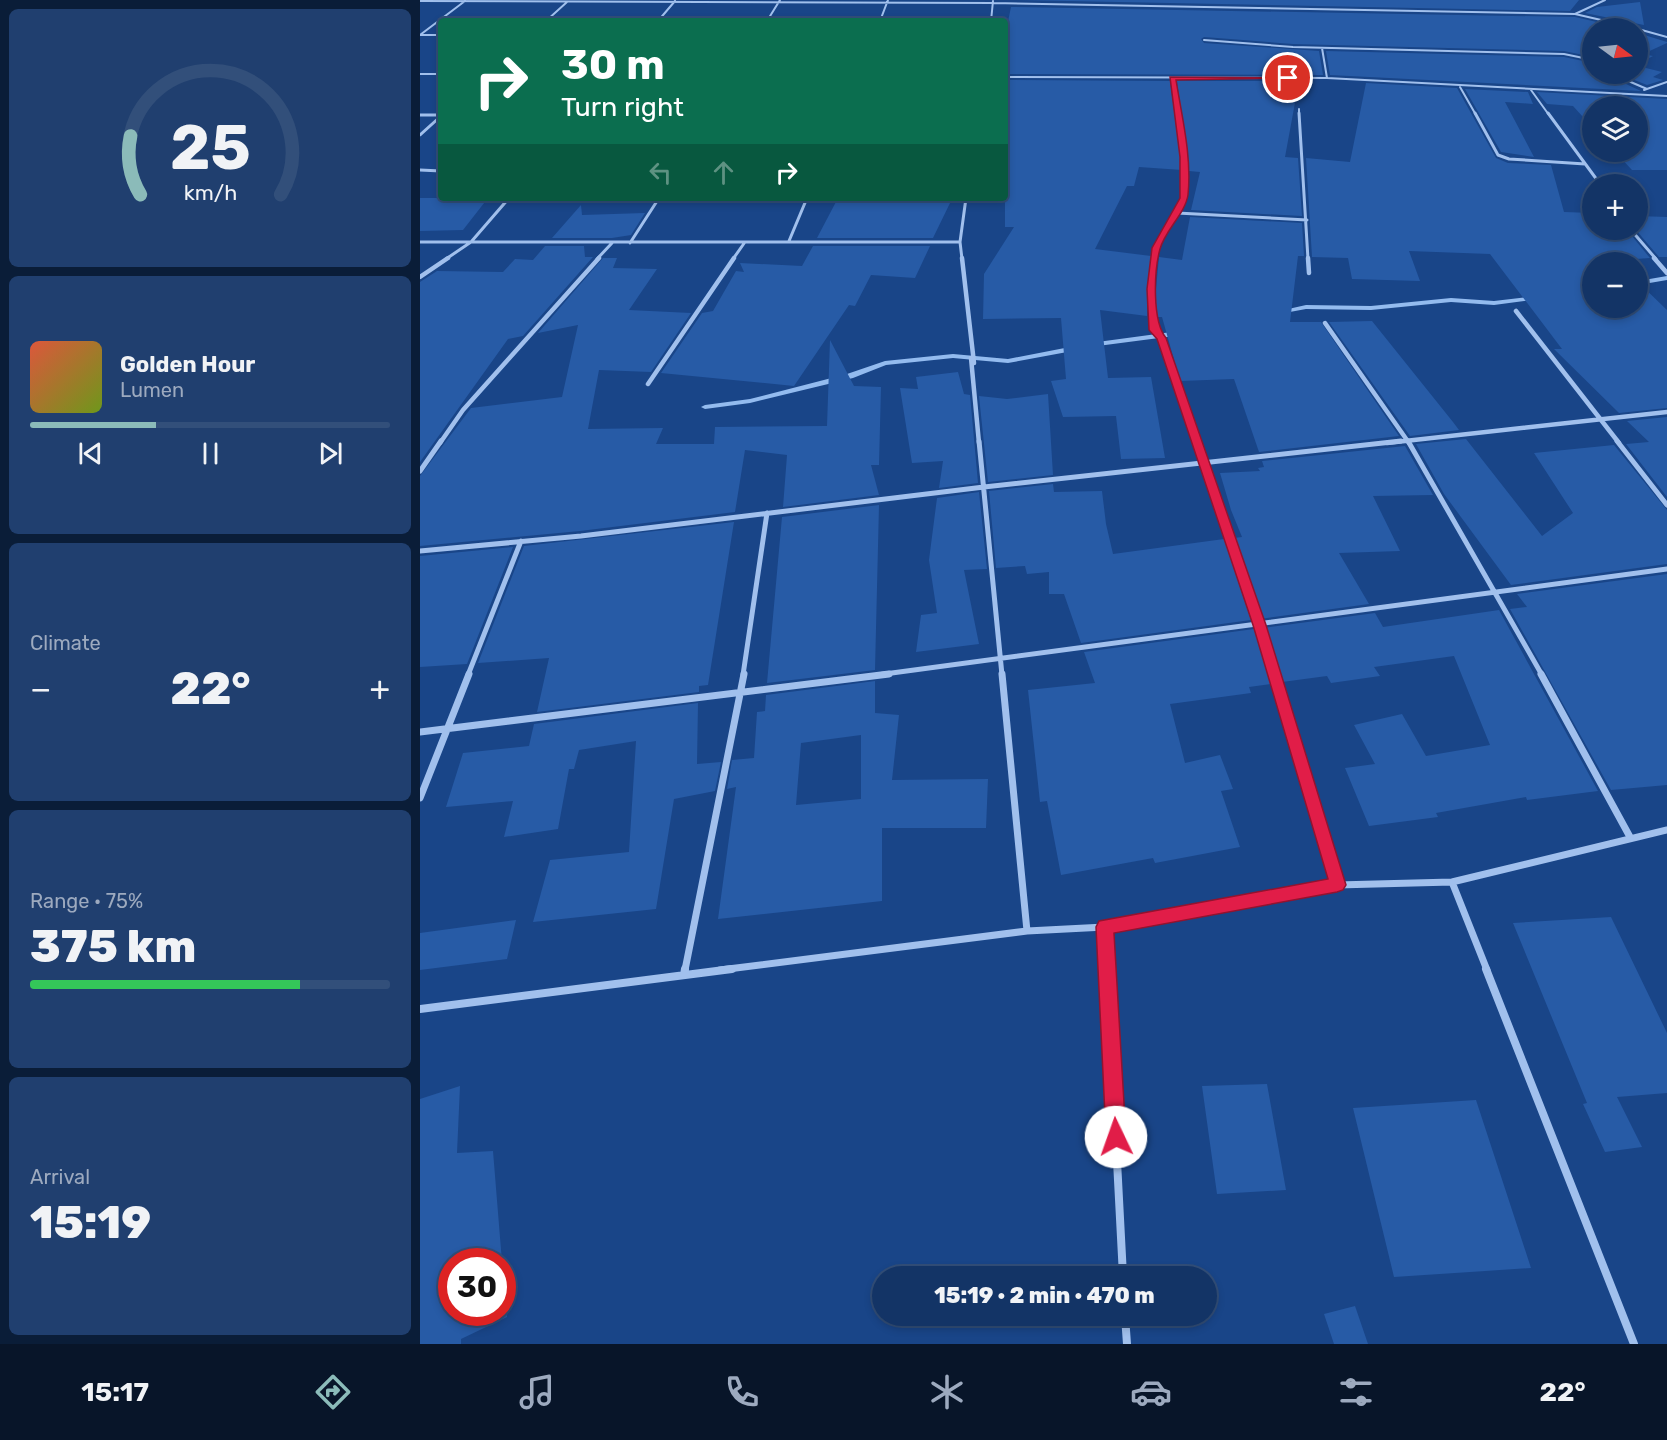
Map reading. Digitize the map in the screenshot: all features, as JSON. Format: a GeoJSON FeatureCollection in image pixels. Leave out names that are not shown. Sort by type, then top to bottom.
{"type":"FeatureCollection","features":[{"type":"Feature","properties":{"kind":"street"},"geometry":{"type":"LineString","coordinates":[[1575,14],[1605,0]]}},
{"type":"Feature","properties":{"kind":"street"},"geometry":{"type":"LineString","coordinates":[[420,1],[993,2],[1575,14],[1592,18]]}},
{"type":"Feature","properties":{"kind":"street"},"geometry":{"type":"LineString","coordinates":[[442,18],[465,1]]}},
{"type":"Feature","properties":{"kind":"street"},"geometry":{"type":"LineString","coordinates":[[549,18],[568,1]]}},
{"type":"Feature","properties":{"kind":"street"},"geometry":{"type":"LineString","coordinates":[[661,18],[675,1]]}},
{"type":"Feature","properties":{"kind":"street"},"geometry":{"type":"LineString","coordinates":[[769,18],[779,1]]}},
{"type":"Feature","properties":{"kind":"street"},"geometry":{"type":"LineString","coordinates":[[881,18],[888,1]]}},
{"type":"Feature","properties":{"kind":"street"},"geometry":{"type":"LineString","coordinates":[[991,18],[993,2]]}},
{"type":"Feature","properties":{"kind":"street"},"geometry":{"type":"LineString","coordinates":[[420,35],[438,21]]}},
{"type":"Feature","properties":{"kind":"street"},"geometry":{"type":"LineString","coordinates":[[1648,32],[1667,37]]}},
{"type":"Feature","properties":{"kind":"street"},"geometry":{"type":"LineString","coordinates":[[420,35],[438,35]]}},
{"type":"Feature","properties":{"kind":"street"},"geometry":{"type":"LineString","coordinates":[[1204,40],[1322,48],[1582,56]]}},
{"type":"Feature","properties":{"kind":"street"},"geometry":{"type":"LineString","coordinates":[[1322,48],[1327,78]]}},
{"type":"Feature","properties":{"kind":"street"},"geometry":{"type":"LineString","coordinates":[[420,74],[438,74]]}},
{"type":"Feature","properties":{"kind":"street"},"geometry":{"type":"LineString","coordinates":[[1008,77],[1327,78],[1460,87],[1667,96]]}},
{"type":"Feature","properties":{"kind":"street"},"geometry":{"type":"LineString","coordinates":[[1173,78],[1184,157],[1184,198],[1156,248],[1151,289],[1154,330],[1161,338],[1259,625],[1337,885]]}},
{"type":"Feature","properties":{"kind":"street"},"geometry":{"type":"LineString","coordinates":[[1632,94],[1667,82]]}},
{"type":"Feature","properties":{"kind":"street"},"geometry":{"type":"LineString","coordinates":[[1637,84],[1647,88]]}},
{"type":"Feature","properties":{"kind":"street"},"geometry":{"type":"LineString","coordinates":[[1460,87],[1498,155],[1509,159],[1585,164]]}},
{"type":"Feature","properties":{"kind":"street"},"geometry":{"type":"LineString","coordinates":[[1532,90],[1592,174]]}},
{"type":"Feature","properties":{"kind":"street"},"geometry":{"type":"LineString","coordinates":[[1299,109],[1309,273]]}},
{"type":"Feature","properties":{"kind":"street"},"geometry":{"type":"LineString","coordinates":[[420,115],[438,116]]}},
{"type":"Feature","properties":{"kind":"street"},"geometry":{"type":"LineString","coordinates":[[420,135],[438,119]]}},
{"type":"Feature","properties":{"kind":"street"},"geometry":{"type":"LineString","coordinates":[[420,170],[438,171]]}},
{"type":"Feature","properties":{"kind":"street"},"geometry":{"type":"LineString","coordinates":[[420,277],[471,242],[506,201]]}},
{"type":"Feature","properties":{"kind":"street"},"geometry":{"type":"LineString","coordinates":[[630,243],[658,201]]}},
{"type":"Feature","properties":{"kind":"street"},"geometry":{"type":"LineString","coordinates":[[789,241],[806,201]]}},
{"type":"Feature","properties":{"kind":"street"},"geometry":{"type":"LineString","coordinates":[[966,201],[960,242],[974,363],[971,358],[976,382],[1026,931]]}},
{"type":"Feature","properties":{"kind":"street"},"geometry":{"type":"LineString","coordinates":[[1177,213],[1288,217],[1307,220]]}},
{"type":"Feature","properties":{"kind":"street"},"geometry":{"type":"LineString","coordinates":[[1639,240],[1667,273]]}},
{"type":"Feature","properties":{"kind":"street"},"geometry":{"type":"LineString","coordinates":[[420,242],[960,242]]}},
{"type":"Feature","properties":{"kind":"street"},"geometry":{"type":"LineString","coordinates":[[648,384],[745,242]]}},
{"type":"Feature","properties":{"kind":"street"},"geometry":{"type":"LineString","coordinates":[[420,471],[463,410],[612,243]]}},
{"type":"Feature","properties":{"kind":"street"},"geometry":{"type":"LineString","coordinates":[[1516,311],[1667,505]]}},
{"type":"Feature","properties":{"kind":"street"},"geometry":{"type":"LineString","coordinates":[[1325,323],[1408,441],[1496,592],[1630,837]]}},
{"type":"Feature","properties":{"kind":"street"},"geometry":{"type":"LineString","coordinates":[[420,551],[1667,412]]}},
{"type":"Feature","properties":{"kind":"street"},"geometry":{"type":"LineString","coordinates":[[684,975],[741,692],[767,513]]}},
{"type":"Feature","properties":{"kind":"street"},"geometry":{"type":"LineString","coordinates":[[420,798],[521,541]]}},
{"type":"Feature","properties":{"kind":"street"},"geometry":{"type":"LineString","coordinates":[[420,732],[1000,660],[1667,569]]}},
{"type":"Feature","properties":{"kind":"street"},"geometry":{"type":"LineString","coordinates":[[420,1009],[1026,931],[1105,927],[1337,885],[1452,882],[1630,837],[1667,830]]}},
{"type":"Feature","properties":{"kind":"street"},"geometry":{"type":"LineString","coordinates":[[1452,882],[1634,1344]]}},
{"type":"Feature","properties":{"kind":"street"},"geometry":{"type":"LineString","coordinates":[[1105,927],[1122,1266]]}},
{"type":"Feature","properties":{"kind":"street"},"geometry":{"type":"LineString","coordinates":[[1126,1326],[1127,1344]]}},
{"type":"Feature","properties":{"kind":"building"},"geometry":{"type":"Polygon","coordinates":[[[1013,0],[1579,0],[1570,11],[1013,0]]]}},
{"type":"Feature","properties":{"kind":"building"},"geometry":{"type":"Polygon","coordinates":[[[1640,2],[1643,18],[1610,18],[1585,13],[1597,7],[1640,2]]]}},
{"type":"Feature","properties":{"kind":"building"},"geometry":{"type":"Polygon","coordinates":[[[1011,7],[1582,19],[1582,55],[1564,51],[1293,44],[1204,37],[1201,39],[1204,43],[1319,51],[1323,75],[1008,74],[1008,22],[1011,7]]]}},
{"type":"Feature","properties":{"kind":"building"},"geometry":{"type":"Polygon","coordinates":[[[1648,36],[1667,43],[1648,52],[1648,36]]]}},
{"type":"Feature","properties":{"kind":"building"},"geometry":{"type":"Polygon","coordinates":[[[1326,51],[1564,57],[1582,61],[1582,84],[1626,84],[1641,91],[1330,75],[1326,51]]]}},
{"type":"Feature","properties":{"kind":"building"},"geometry":{"type":"Polygon","coordinates":[[[1648,68],[1662,72],[1653,77],[1663,80],[1647,85],[1644,84],[1648,84],[1648,68]]]}},
{"type":"Feature","properties":{"kind":"building"},"geometry":{"type":"Polygon","coordinates":[[[1008,80],[1170,81],[1182,170],[1139,167],[1134,186],[1127,186],[1095,249],[1151,256],[1147,288],[1147,316],[1100,310],[1108,378],[1151,377],[1165,458],[1121,459],[1116,416],[1063,417],[1051,381],[1066,379],[1061,318],[983,319],[984,274],[1014,227],[1005,227],[1005,201],[1008,201],[1008,80]]]}},
{"type":"Feature","properties":{"kind":"building"},"geometry":{"type":"Polygon","coordinates":[[[1177,81],[1299,81],[1285,157],[1298,158],[1302,216],[1191,210],[1200,172],[1189,171],[1177,81]]]}},
{"type":"Feature","properties":{"kind":"building"},"geometry":{"type":"Polygon","coordinates":[[[1366,83],[1457,88],[1496,158],[1508,163],[1551,165],[1564,212],[1582,213],[1582,240],[1635,240],[1645,252],[1582,252],[1582,318],[1648,318],[1648,292],[1667,310],[1667,408],[1619,413],[1554,349],[1562,349],[1490,254],[1409,251],[1420,281],[1352,279],[1348,258],[1312,257],[1306,158],[1350,162],[1366,83]]]}},
{"type":"Feature","properties":{"kind":"building"},"geometry":{"type":"Polygon","coordinates":[[[1465,89],[1528,92],[1533,104],[1505,102],[1534,157],[1501,152],[1465,89]]]}},
{"type":"Feature","properties":{"kind":"building"},"geometry":{"type":"Polygon","coordinates":[[[1537,92],[1611,96],[1582,96],[1582,116],[1573,106],[1547,104],[1537,92]]]}},
{"type":"Feature","properties":{"kind":"building"},"geometry":{"type":"Polygon","coordinates":[[[1648,98],[1667,99],[1667,170],[1632,170],[1624,162],[1648,162],[1648,98]]]}},
{"type":"Feature","properties":{"kind":"building"},"geometry":{"type":"Polygon","coordinates":[[[420,198],[438,198],[438,201],[486,201],[463,230],[420,231],[420,198]]]}},
{"type":"Feature","properties":{"kind":"building"},"geometry":{"type":"Polygon","coordinates":[[[836,201],[951,201],[933,238],[817,238],[836,201]]]}},
{"type":"Feature","properties":{"kind":"building"},"geometry":{"type":"Polygon","coordinates":[[[581,205],[582,215],[645,213],[631,235],[612,238],[552,238],[581,205]]]}},
{"type":"Feature","properties":{"kind":"building"},"geometry":{"type":"Polygon","coordinates":[[[1648,216],[1667,217],[1667,257],[1659,257],[1645,240],[1648,240],[1648,216]]]}},
{"type":"Feature","properties":{"kind":"building"},"geometry":{"type":"Polygon","coordinates":[[[1190,217],[1302,223],[1304,256],[1298,256],[1290,322],[1321,322],[1399,436],[1259,452],[1234,379],[1180,381],[1162,317],[1156,317],[1156,289],[1159,257],[1182,260],[1190,217]]]}},
{"type":"Feature","properties":{"kind":"building"},"geometry":{"type":"Polygon","coordinates":[[[545,246],[584,246],[585,257],[593,257],[523,336],[508,339],[420,462],[420,282],[437,271],[503,272],[515,259],[533,260],[545,246]]]}},
{"type":"Feature","properties":{"kind":"building"},"geometry":{"type":"Polygon","coordinates":[[[813,246],[930,246],[915,278],[871,275],[855,306],[849,305],[794,386],[661,373],[702,313],[713,311],[736,271],[744,272],[740,263],[802,266],[813,246]]]}},
{"type":"Feature","properties":{"kind":"building"},"geometry":{"type":"Polygon","coordinates":[[[603,258],[617,258],[613,268],[657,269],[629,310],[691,313],[651,372],[599,370],[588,429],[663,428],[656,444],[714,444],[715,427],[827,426],[830,340],[854,386],[881,387],[879,465],[871,465],[879,495],[783,507],[787,455],[745,450],[735,512],[580,531],[420,546],[420,476],[471,408],[562,397],[578,325],[538,333],[603,258]]]}},
{"type":"Feature","properties":{"kind":"building"},"geometry":{"type":"Polygon","coordinates":[[[1372,321],[1459,430],[1410,436],[1329,322],[1372,321]]]}},
{"type":"Feature","properties":{"kind":"building"},"geometry":{"type":"Polygon","coordinates":[[[958,372],[964,394],[970,395],[978,483],[939,488],[943,461],[912,463],[900,388],[918,389],[916,377],[958,372]]]}},
{"type":"Feature","properties":{"kind":"building"},"geometry":{"type":"Polygon","coordinates":[[[1048,394],[1053,475],[988,482],[979,396],[1007,399],[1048,394]]]}},
{"type":"Feature","properties":{"kind":"building"},"geometry":{"type":"Polygon","coordinates":[[[1667,417],[1667,497],[1626,444],[1649,442],[1627,421],[1667,417]]]}},
{"type":"Feature","properties":{"kind":"building"},"geometry":{"type":"Polygon","coordinates":[[[1466,439],[1542,536],[1573,513],[1534,453],[1614,445],[1667,510],[1667,564],[1511,585],[1444,494],[1416,444],[1466,439]]]}},
{"type":"Feature","properties":{"kind":"building"},"geometry":{"type":"Polygon","coordinates":[[[1405,446],[1433,495],[1373,496],[1400,551],[1339,553],[1369,604],[1260,619],[1234,538],[1242,537],[1220,473],[1260,471],[1258,468],[1264,467],[1262,461],[1405,446]]]}},
{"type":"Feature","properties":{"kind":"building"},"geometry":{"type":"Polygon","coordinates":[[[1053,484],[1054,492],[1102,491],[1113,554],[1224,539],[1251,620],[1081,643],[1064,594],[1049,594],[1049,572],[1027,574],[1025,566],[996,568],[989,491],[1053,484]]]}},
{"type":"Feature","properties":{"kind":"building"},"geometry":{"type":"Polygon","coordinates":[[[979,492],[987,569],[964,570],[979,644],[916,652],[921,615],[937,613],[929,560],[937,498],[979,492]]]}},
{"type":"Feature","properties":{"kind":"building"},"geometry":{"type":"Polygon","coordinates":[[[879,505],[875,670],[767,683],[782,517],[879,505]]]}},
{"type":"Feature","properties":{"kind":"building"},"geometry":{"type":"Polygon","coordinates":[[[734,522],[708,685],[699,686],[699,692],[537,712],[549,658],[478,663],[524,546],[734,522]]]}},
{"type":"Feature","properties":{"kind":"building"},"geometry":{"type":"Polygon","coordinates":[[[513,547],[467,664],[420,667],[420,556],[513,547]]]}},
{"type":"Feature","properties":{"kind":"building"},"geometry":{"type":"Polygon","coordinates":[[[1667,574],[1667,785],[1611,790],[1510,609],[1527,607],[1517,594],[1667,574]]]}},
{"type":"Feature","properties":{"kind":"building"},"geometry":{"type":"Polygon","coordinates":[[[1499,610],[1598,791],[1527,800],[1526,797],[1436,813],[1438,817],[1369,826],[1345,768],[1375,764],[1354,725],[1402,714],[1426,756],[1490,745],[1454,656],[1374,667],[1380,676],[1331,683],[1327,676],[1282,682],[1263,628],[1375,613],[1383,627],[1499,610]]]}},
{"type":"Feature","properties":{"kind":"building"},"geometry":{"type":"Polygon","coordinates":[[[1254,629],[1271,684],[1249,687],[1251,693],[1170,704],[1185,763],[1220,755],[1233,789],[1221,791],[1240,847],[1155,863],[1153,858],[1061,875],[1047,801],[1040,802],[1028,690],[1095,683],[1084,652],[1254,629]]]}},
{"type":"Feature","properties":{"kind":"building"},"geometry":{"type":"Polygon","coordinates":[[[875,681],[875,713],[899,715],[892,780],[988,779],[986,828],[882,828],[882,901],[718,919],[736,787],[727,789],[732,760],[754,758],[757,712],[765,711],[766,695],[875,681]],[[861,735],[801,743],[796,805],[861,799],[861,735]]]}},
{"type":"Feature","properties":{"kind":"building"},"geometry":{"type":"Polygon","coordinates":[[[698,703],[697,764],[721,762],[715,791],[674,799],[656,909],[533,922],[550,860],[629,852],[636,741],[579,750],[574,769],[569,769],[558,829],[504,837],[513,801],[446,807],[463,753],[529,746],[534,724],[698,703]]]}},
{"type":"Feature","properties":{"kind":"building"},"geometry":{"type":"Polygon","coordinates":[[[1611,917],[1667,1033],[1667,1093],[1617,1097],[1642,1147],[1605,1152],[1583,1104],[1587,1103],[1513,923],[1611,917]]]}},
{"type":"Feature","properties":{"kind":"building"},"geometry":{"type":"Polygon","coordinates":[[[516,920],[507,959],[420,970],[420,933],[516,920]]]}},
{"type":"Feature","properties":{"kind":"building"},"geometry":{"type":"Polygon","coordinates":[[[1267,1084],[1286,1190],[1217,1194],[1202,1086],[1267,1084]]]}},
{"type":"Feature","properties":{"kind":"building"},"geometry":{"type":"Polygon","coordinates":[[[460,1086],[457,1153],[493,1151],[501,1248],[438,1248],[438,1326],[488,1326],[461,1339],[461,1344],[420,1344],[420,1099],[460,1086]]]}},
{"type":"Feature","properties":{"kind":"building"},"geometry":{"type":"Polygon","coordinates":[[[1476,1100],[1531,1268],[1394,1277],[1353,1108],[1476,1100]]]}},
{"type":"Feature","properties":{"kind":"building"},"geometry":{"type":"Polygon","coordinates":[[[1355,1306],[1368,1344],[1334,1344],[1324,1314],[1355,1306]]]}},
{"type":"Feature","properties":{"kind":"waterway"},"geometry":{"type":"LineString","coordinates":[[1648,281],[1667,278]]}},
{"type":"Feature","properties":{"kind":"waterway"},"geometry":{"type":"LineString","coordinates":[[1279,312],[1306,307],[1371,308],[1451,300],[1494,303],[1538,298]]}},
{"type":"Feature","properties":{"kind":"waterway"},"geometry":{"type":"LineString","coordinates":[[1090,345],[1179,333]]}},
{"type":"Feature","properties":{"kind":"waterway"},"geometry":{"type":"LineString","coordinates":[[705,407],[750,401],[850,376],[885,363],[953,356],[1008,361],[1075,348]]}},
{"type":"Feature","properties":{"kind":"route"},"geometry":{"type":"LineString","coordinates":[[1116,1137],[1105,927],[1337,885],[1259,625],[1161,338],[1154,330],[1151,289],[1156,248],[1184,198],[1184,157],[1173,78],[1288,78]]}}]}
